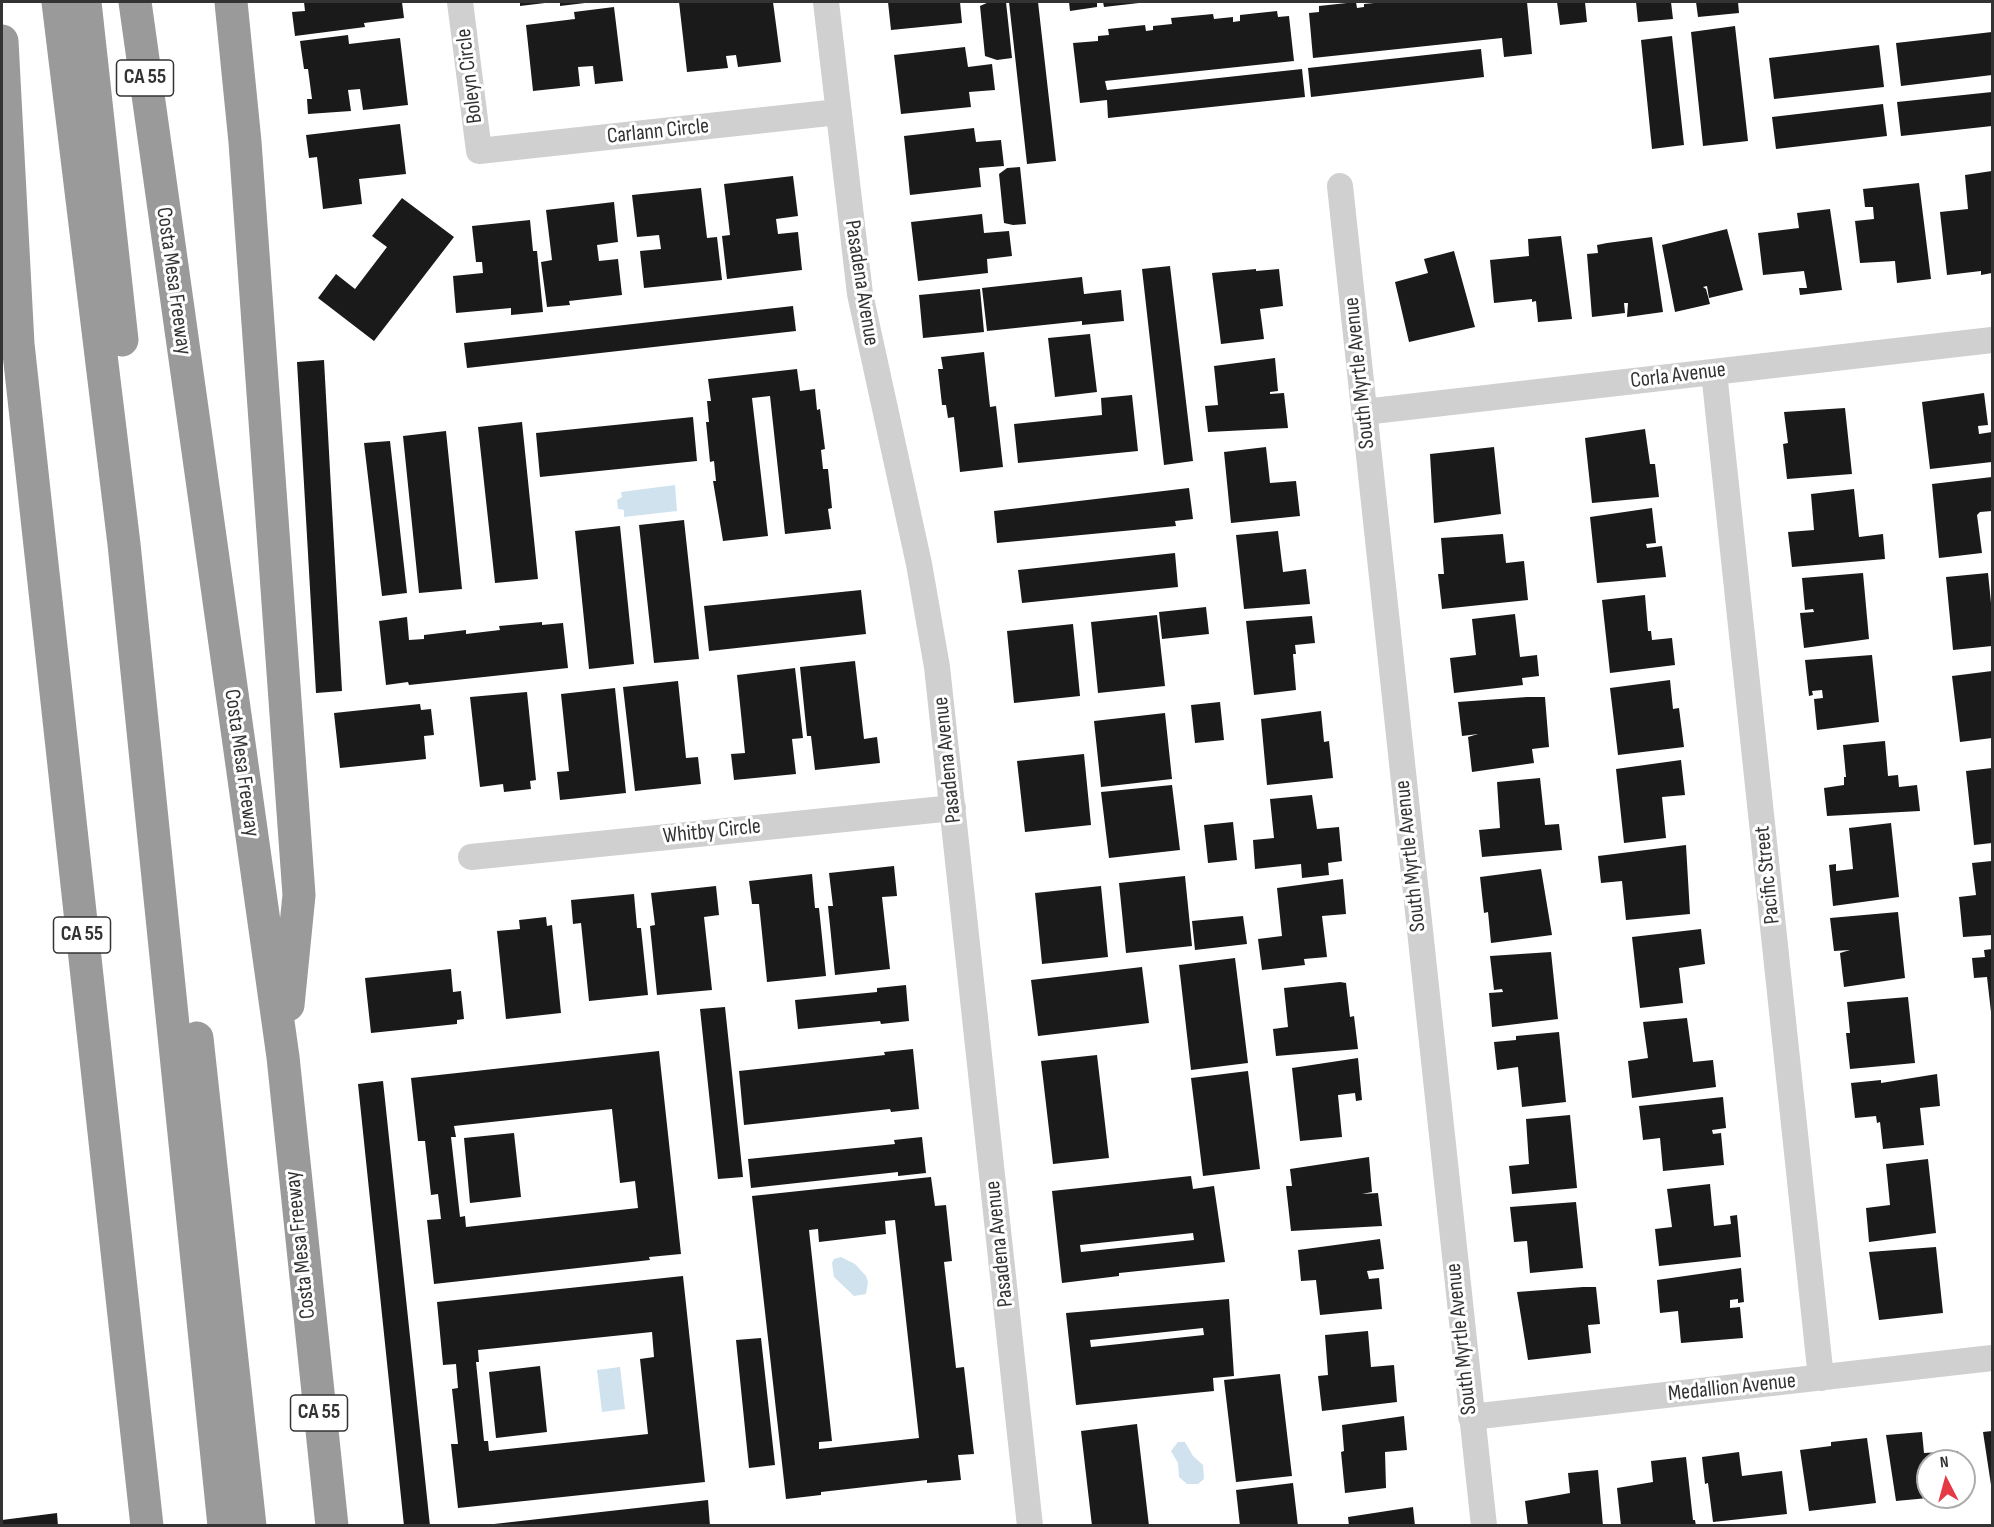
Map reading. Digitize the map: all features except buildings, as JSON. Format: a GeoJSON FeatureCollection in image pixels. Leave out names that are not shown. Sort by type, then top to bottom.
{"type":"FeatureCollection","features":[{"type":"Feature","properties":{"kind":"highway"},"geometry":{"type":"LineString","coordinates":[[58,2],[125,556],[224,1526]]}},
{"type":"Feature","properties":{"kind":"highway"},"geometry":{"type":"LineString","coordinates":[[85,2],[250,1526]]}},
{"type":"Feature","properties":{"kind":"highway","name":"Costa Mesa Freeway"},"geometry":{"type":"LineString","coordinates":[[135,2],[283,1057],[332,1526]]}},
{"type":"Feature","properties":{"kind":"highway"},"geometry":{"type":"LineString","coordinates":[[231,2],[245,142],[299,895],[283,1057]]}},
{"type":"Feature","properties":{"kind":"highway","name":"CA 55"},"geometry":{"type":"LineString","coordinates":[[2,41],[18,344],[147,1526]]}},
{"type":"Feature","properties":{"kind":"highway"},"geometry":{"type":"LineString","coordinates":[[2,224],[18,344]]}},
{"type":"Feature","properties":{"kind":"street","name":"Boleyn Circle"},"geometry":{"type":"LineString","coordinates":[[460,2],[479,152]]}},
{"type":"Feature","properties":{"kind":"street","name":"Pasadena Avenue"},"geometry":{"type":"LineString","coordinates":[[826,2],[860,294],[929,615],[953,808],[1024,1525]]}},
{"type":"Feature","properties":{"kind":"street","name":"Carlann Circle"},"geometry":{"type":"LineString","coordinates":[[479,152],[838,112]]}},
{"type":"Feature","properties":{"kind":"street","name":"South Myrtle Avenue"},"geometry":{"type":"LineString","coordinates":[[1340,186],[1470,1417],[1484,1526]]}},
{"type":"Feature","properties":{"kind":"street","name":"Corla Avenue"},"geometry":{"type":"LineString","coordinates":[[1364,412],[1992,340]]}},
{"type":"Feature","properties":{"kind":"street","name":"Pacific Street"},"geometry":{"type":"LineString","coordinates":[[1714,372],[1821,1378]]}},
{"type":"Feature","properties":{"kind":"street","name":"Whitby Circle"},"geometry":{"type":"LineString","coordinates":[[471,857],[953,808]]}},
{"type":"Feature","properties":{"kind":"street","name":"Medallion Avenue"},"geometry":{"type":"LineString","coordinates":[[1470,1417],[1992,1358]]}},
{"type":"Feature","properties":{"kind":"water"},"geometry":{"type":"Polygon","coordinates":[[[675,485],[677,511],[624,517],[624,510],[618,509],[617,500],[622,497],[621,492],[675,485]]]}},
{"type":"Feature","properties":{"kind":"water"},"geometry":{"type":"Polygon","coordinates":[[[841,1257],[855,1264],[866,1276],[868,1282],[866,1294],[854,1296],[834,1277],[832,1263],[834,1259],[841,1257]]]}},
{"type":"Feature","properties":{"kind":"water"},"geometry":{"type":"Polygon","coordinates":[[[620,1367],[625,1409],[602,1412],[597,1370],[620,1367]]]}},
{"type":"Feature","properties":{"kind":"water"},"geometry":{"type":"Polygon","coordinates":[[[1178,1442],[1185,1442],[1193,1456],[1203,1465],[1204,1479],[1198,1484],[1187,1484],[1179,1477],[1178,1463],[1171,1451],[1178,1442]]]}}]}
